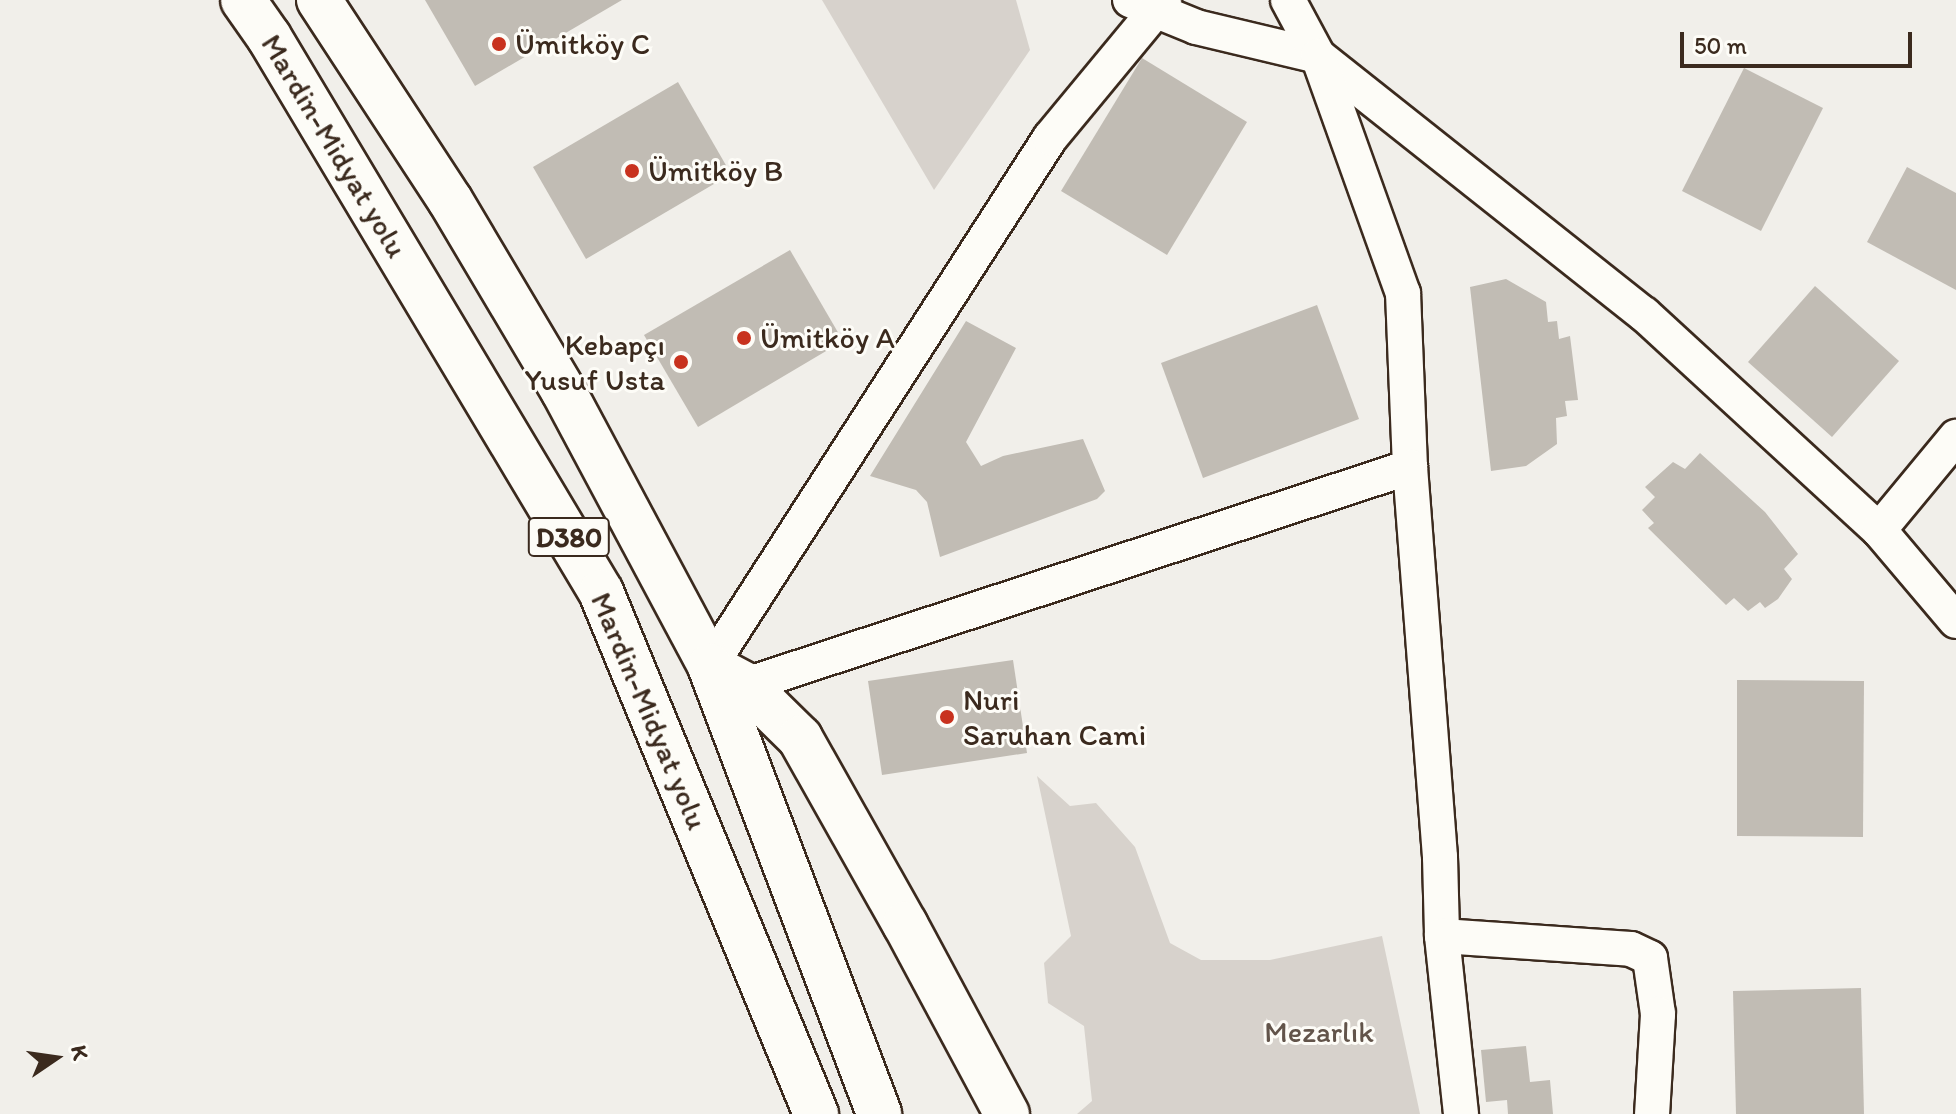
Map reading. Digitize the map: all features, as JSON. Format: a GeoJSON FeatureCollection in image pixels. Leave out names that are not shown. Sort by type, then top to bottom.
{"type":"FeatureCollection","features":[{"type":"Feature","properties":{"kind":"main road","name":"Mardin-Midyat yolu"},"geometry":{"type":"LineString","coordinates":[[243,0],[277,50],[601,592],[816,1114]]}},
{"type":"Feature","properties":{"kind":"main road","name":"D380"},"geometry":{"type":"LineString","coordinates":[[319,0],[450,200],[728,675],[879,1114]]}},
{"type":"Feature","properties":{"kind":"main road"},"geometry":{"type":"LineString","coordinates":[[728,675],[800,738],[1007,1114]]}},
{"type":"Feature","properties":{"kind":"street"},"geometry":{"type":"LineString","coordinates":[[1288,0],[1318,56],[1403,293],[1410,467],[1440,857],[1442,936],[1461,1114]]}},
{"type":"Feature","properties":{"kind":"street"},"geometry":{"type":"LineString","coordinates":[[728,675],[1050,138],[1149,3],[1196,27],[1318,56],[1644,314],[1879,530],[1956,621]]}},
{"type":"Feature","properties":{"kind":"street"},"geometry":{"type":"LineString","coordinates":[[1879,530],[1956,437]]}},
{"type":"Feature","properties":{"kind":"street"},"geometry":{"type":"LineString","coordinates":[[728,675],[1410,467]]}},
{"type":"Feature","properties":{"kind":"street"},"geometry":{"type":"LineString","coordinates":[[1442,936],[1631,949],[1650,958],[1658,1014],[1652,1114]]}},
{"type":"Feature","properties":{"kind":"green space"},"geometry":{"type":"Polygon","coordinates":[[[822,0],[1016,0],[1030,50],[934,190],[822,0]]]}},
{"type":"Feature","properties":{"kind":"green space","name":"Mezarlık"},"geometry":{"type":"Polygon","coordinates":[[[1037,776],[1070,806],[1096,803],[1135,847],[1170,943],[1201,960],[1270,960],[1382,936],[1420,1114],[1077,1114],[1092,1101],[1084,1026],[1048,1003],[1044,963],[1071,936],[1037,776]]]}},
{"type":"Feature","properties":{"kind":"building","name":"Ümitköy C"},"geometry":{"type":"Polygon","coordinates":[[[425,0],[622,0],[475,86],[425,0]]]}},
{"type":"Feature","properties":{"kind":"building"},"geometry":{"type":"Polygon","coordinates":[[[1142,58],[1247,122],[1167,255],[1061,191],[1142,58]]]}},
{"type":"Feature","properties":{"kind":"building"},"geometry":{"type":"Polygon","coordinates":[[[1744,68],[1823,108],[1761,231],[1682,191],[1744,68]]]}},
{"type":"Feature","properties":{"kind":"building","name":"Ümitköy B"},"geometry":{"type":"Polygon","coordinates":[[[678,82],[731,174],[586,259],[533,167],[678,82]]]}},
{"type":"Feature","properties":{"kind":"building"},"geometry":{"type":"Polygon","coordinates":[[[1907,167],[1956,193],[1956,290],[1867,242],[1907,167]]]}},
{"type":"Feature","properties":{"kind":"building","name":"Ümitköy A"},"geometry":{"type":"Polygon","coordinates":[[[790,250],[843,341],[698,427],[644,335],[790,250]]]}},
{"type":"Feature","properties":{"kind":"building"},"geometry":{"type":"Polygon","coordinates":[[[1506,279],[1546,302],[1548,322],[1557,321],[1559,339],[1570,336],[1578,400],[1565,401],[1567,416],[1556,418],[1557,444],[1526,466],[1491,471],[1470,287],[1506,279]]]}},
{"type":"Feature","properties":{"kind":"building"},"geometry":{"type":"Polygon","coordinates":[[[1815,286],[1899,361],[1832,437],[1748,362],[1815,286]]]}},
{"type":"Feature","properties":{"kind":"building"},"geometry":{"type":"Polygon","coordinates":[[[1317,305],[1359,419],[1203,478],[1161,363],[1317,305]]]}},
{"type":"Feature","properties":{"kind":"building"},"geometry":{"type":"Polygon","coordinates":[[[966,321],[1016,348],[966,442],[981,466],[1003,456],[1083,439],[1105,491],[1097,499],[940,557],[927,502],[916,490],[870,476],[966,321]]]}},
{"type":"Feature","properties":{"kind":"building"},"geometry":{"type":"Polygon","coordinates":[[[1700,453],[1765,512],[1798,554],[1784,569],[1792,579],[1778,599],[1765,608],[1760,602],[1748,611],[1734,598],[1726,605],[1648,528],[1654,523],[1642,510],[1655,497],[1645,487],[1673,462],[1685,469],[1700,453]]]}},
{"type":"Feature","properties":{"kind":"building","name":"Nuri Saruhan Cami"},"geometry":{"type":"Polygon","coordinates":[[[1013,660],[1027,753],[882,775],[868,681],[1013,660]]]}},
{"type":"Feature","properties":{"kind":"building"},"geometry":{"type":"Polygon","coordinates":[[[1737,680],[1864,681],[1863,837],[1737,836],[1737,680]]]}},
{"type":"Feature","properties":{"kind":"building"},"geometry":{"type":"Polygon","coordinates":[[[1861,988],[1864,1114],[1736,1114],[1733,991],[1861,988]]]}},
{"type":"Feature","properties":{"kind":"building"},"geometry":{"type":"Polygon","coordinates":[[[1526,1046],[1530,1082],[1550,1080],[1553,1114],[1508,1114],[1507,1100],[1486,1102],[1481,1050],[1526,1046]]]}},
{"type":"Feature","properties":{"kind":"place","name":"Ümitköy C"},"geometry":{"type":"Point","coordinates":[499,44]}},
{"type":"Feature","properties":{"kind":"place","name":"Ümitköy B"},"geometry":{"type":"Point","coordinates":[632,171]}},
{"type":"Feature","properties":{"kind":"place","name":"Ümitköy A"},"geometry":{"type":"Point","coordinates":[744,338]}},
{"type":"Feature","properties":{"kind":"place","name":"Kebapçı Yusuf Usta"},"geometry":{"type":"Point","coordinates":[681,362]}},
{"type":"Feature","properties":{"kind":"place","name":"Nuri Saruhan Cami"},"geometry":{"type":"Point","coordinates":[947,717]}}]}
